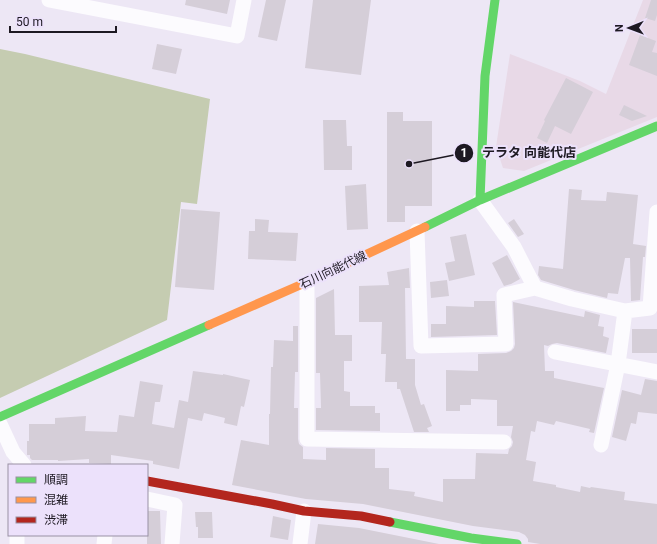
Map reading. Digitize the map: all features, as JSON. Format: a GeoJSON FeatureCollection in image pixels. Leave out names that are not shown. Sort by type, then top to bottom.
{"type":"FeatureCollection","features":[{"type":"Feature","properties":{"kind":"main road"},"geometry":{"type":"LineString","coordinates":[[480,200],[485,76],[495,0]]}},
{"type":"Feature","properties":{"kind":"main road","name":"石川向能代線"},"geometry":{"type":"LineString","coordinates":[[0,417],[307,282],[417,232],[480,200],[657,126]]}},
{"type":"Feature","properties":{"kind":"main road"},"geometry":{"type":"LineString","coordinates":[[148,481],[304,511],[361,516],[471,538],[517,544]]}},
{"type":"Feature","properties":{"kind":"street"},"geometry":{"type":"LineString","coordinates":[[49,0],[237,36],[244,0]]}},
{"type":"Feature","properties":{"kind":"street"},"geometry":{"type":"LineString","coordinates":[[480,200],[514,247],[535,288]]}},
{"type":"Feature","properties":{"kind":"street"},"geometry":{"type":"LineString","coordinates":[[417,232],[421,346],[506,344],[504,295],[535,288],[572,299],[626,311],[650,308],[657,212]]}},
{"type":"Feature","properties":{"kind":"street"},"geometry":{"type":"LineString","coordinates":[[307,282],[307,439],[504,442]]}},
{"type":"Feature","properties":{"kind":"street"},"geometry":{"type":"LineString","coordinates":[[601,445],[618,364],[626,311]]}},
{"type":"Feature","properties":{"kind":"street"},"geometry":{"type":"LineString","coordinates":[[555,352],[657,372]]}},
{"type":"Feature","properties":{"kind":"street"},"geometry":{"type":"LineString","coordinates":[[0,424],[14,452],[23,464]]}},
{"type":"Feature","properties":{"kind":"street"},"geometry":{"type":"LineString","coordinates":[[148,499],[175,505],[172,544]]}},
{"type":"Feature","properties":{"kind":"street"},"geometry":{"type":"LineString","coordinates":[[300,544],[304,511]]}},
{"type":"Feature","properties":{"kind":"shaded area"},"geometry":{"type":"Polygon","coordinates":[[[643,0],[657,0],[657,117],[524,171],[503,168],[496,147],[510,54],[580,81],[606,94],[643,0]]]}},
{"type":"Feature","properties":{"kind":"green space"},"geometry":{"type":"Polygon","coordinates":[[[0,49],[210,99],[197,204],[181,202],[167,320],[0,398],[0,49]]]}},
{"type":"Feature","properties":{"kind":"building"},"geometry":{"type":"Polygon","coordinates":[[[186,0],[230,0],[227,14],[185,5],[186,0]]]}},
{"type":"Feature","properties":{"kind":"building"},"geometry":{"type":"Polygon","coordinates":[[[266,0],[286,0],[277,41],[258,37],[266,0]]]}},
{"type":"Feature","properties":{"kind":"building"},"geometry":{"type":"Polygon","coordinates":[[[313,0],[371,0],[361,75],[305,68],[313,0]]]}},
{"type":"Feature","properties":{"kind":"building"},"geometry":{"type":"Polygon","coordinates":[[[651,0],[657,0],[657,15],[655,21],[645,18],[651,0]]]}},
{"type":"Feature","properties":{"kind":"building"},"geometry":{"type":"Polygon","coordinates":[[[640,35],[656,41],[652,52],[657,53],[657,76],[629,65],[640,35]]]}},
{"type":"Feature","properties":{"kind":"building"},"geometry":{"type":"Polygon","coordinates":[[[157,44],[182,49],[176,74],[152,69],[157,44]]]}},
{"type":"Feature","properties":{"kind":"building"},"geometry":{"type":"Polygon","coordinates":[[[566,78],[593,92],[571,134],[555,126],[547,143],[537,138],[545,121],[544,120],[566,78]]]}},
{"type":"Feature","properties":{"kind":"building"},"geometry":{"type":"Polygon","coordinates":[[[624,105],[647,116],[632,121],[619,115],[624,105]]]}},
{"type":"Feature","properties":{"kind":"building"},"geometry":{"type":"Polygon","coordinates":[[[387,112],[403,112],[403,121],[432,121],[432,206],[405,206],[405,222],[387,222],[387,112]]]}},
{"type":"Feature","properties":{"kind":"building"},"geometry":{"type":"Polygon","coordinates":[[[323,120],[346,120],[347,146],[352,146],[352,170],[324,170],[323,120]]]}},
{"type":"Feature","properties":{"kind":"building"},"geometry":{"type":"Polygon","coordinates":[[[366,184],[368,229],[347,230],[345,186],[366,184]]]}},
{"type":"Feature","properties":{"kind":"building"},"geometry":{"type":"Polygon","coordinates":[[[569,189],[582,190],[581,200],[606,201],[607,192],[638,195],[633,244],[646,246],[645,257],[643,257],[640,300],[631,301],[630,258],[625,258],[618,294],[608,293],[607,298],[541,280],[538,275],[539,266],[563,269],[569,189]]]}},
{"type":"Feature","properties":{"kind":"building"},"geometry":{"type":"Polygon","coordinates":[[[181,209],[220,212],[214,290],[175,287],[181,209]]]}},
{"type":"Feature","properties":{"kind":"building"},"geometry":{"type":"Polygon","coordinates":[[[255,219],[269,220],[268,232],[298,233],[296,261],[248,259],[249,231],[255,231],[255,219]]]}},
{"type":"Feature","properties":{"kind":"building"},"geometry":{"type":"Polygon","coordinates":[[[514,219],[524,234],[518,237],[508,223],[514,219]]]}},
{"type":"Feature","properties":{"kind":"building"},"geometry":{"type":"Polygon","coordinates":[[[466,234],[475,275],[449,281],[445,263],[455,261],[450,237],[466,234]]]}},
{"type":"Feature","properties":{"kind":"building"},"geometry":{"type":"Polygon","coordinates":[[[507,255],[520,279],[504,286],[492,263],[507,255]]]}},
{"type":"Feature","properties":{"kind":"building"},"geometry":{"type":"Polygon","coordinates":[[[409,268],[410,288],[405,288],[406,359],[415,359],[415,385],[421,405],[424,404],[432,426],[427,428],[429,432],[414,432],[400,389],[397,389],[397,382],[385,382],[386,354],[381,354],[382,322],[359,322],[359,286],[389,285],[387,272],[409,268]]]}},
{"type":"Feature","properties":{"kind":"building"},"geometry":{"type":"Polygon","coordinates":[[[447,280],[449,296],[431,298],[430,282],[447,280]]]}},
{"type":"Feature","properties":{"kind":"building"},"geometry":{"type":"Polygon","coordinates":[[[334,289],[335,335],[352,335],[352,361],[344,361],[344,391],[350,392],[350,406],[375,406],[375,413],[380,413],[380,431],[316,430],[316,408],[321,408],[320,373],[316,373],[316,298],[334,289]]]}},
{"type":"Feature","properties":{"kind":"building"},"geometry":{"type":"Polygon","coordinates":[[[474,301],[495,301],[497,335],[431,337],[431,324],[446,324],[446,306],[474,307],[474,301]]]}},
{"type":"Feature","properties":{"kind":"building"},"geometry":{"type":"Polygon","coordinates":[[[513,302],[584,317],[585,311],[600,315],[598,326],[604,327],[603,336],[609,338],[606,353],[557,343],[548,346],[544,345],[545,371],[554,371],[554,378],[604,388],[594,433],[589,432],[590,429],[556,421],[554,425],[537,421],[535,432],[531,431],[526,460],[536,462],[533,481],[556,485],[556,487],[580,492],[581,486],[625,492],[624,500],[657,504],[657,544],[540,544],[528,542],[525,535],[519,532],[473,526],[363,504],[306,499],[232,485],[241,440],[269,445],[271,367],[273,367],[274,340],[293,341],[293,326],[298,326],[298,372],[295,372],[294,408],[298,408],[298,439],[299,444],[303,447],[303,459],[326,460],[326,448],[375,449],[375,468],[389,468],[389,489],[415,492],[414,496],[443,502],[443,479],[475,479],[476,453],[508,454],[509,449],[512,446],[513,442],[511,437],[513,426],[497,426],[497,400],[471,399],[471,405],[460,405],[460,411],[446,411],[446,370],[478,371],[478,354],[506,353],[514,348],[513,302]]]}},
{"type":"Feature","properties":{"kind":"building"},"geometry":{"type":"Polygon","coordinates":[[[632,329],[657,329],[657,353],[632,353],[632,329]]]}},
{"type":"Feature","properties":{"kind":"building"},"geometry":{"type":"Polygon","coordinates":[[[193,371],[223,374],[250,380],[244,407],[241,406],[237,426],[224,423],[225,418],[204,413],[202,421],[188,418],[179,469],[153,464],[153,461],[111,455],[111,464],[89,463],[89,459],[58,461],[32,460],[30,455],[27,455],[29,424],[55,424],[55,418],[86,416],[85,431],[117,432],[119,415],[134,417],[140,381],[163,385],[160,402],[155,402],[152,424],[174,428],[179,400],[188,402],[193,371]]]}},
{"type":"Feature","properties":{"kind":"building"},"geometry":{"type":"Polygon","coordinates":[[[645,379],[657,381],[657,414],[638,412],[636,424],[631,423],[626,441],[612,437],[622,390],[641,395],[645,379]]]}},
{"type":"Feature","properties":{"kind":"building"},"geometry":{"type":"Polygon","coordinates":[[[148,511],[160,511],[161,544],[147,544],[148,511]]]}},
{"type":"Feature","properties":{"kind":"building"},"geometry":{"type":"Polygon","coordinates":[[[195,512],[212,512],[213,538],[198,538],[198,527],[196,527],[195,512]]]}},
{"type":"Feature","properties":{"kind":"building"},"geometry":{"type":"Polygon","coordinates":[[[273,516],[291,520],[288,540],[270,537],[273,516]]]}},
{"type":"Feature","properties":{"kind":"building"},"geometry":{"type":"Polygon","coordinates":[[[318,524],[359,528],[439,544],[315,544],[318,524]]]}},
{"type":"Feature","properties":{"kind":"traffic: fast"},"geometry":{"type":"LineString","coordinates":[[480,200],[485,76],[495,0]]}},
{"type":"Feature","properties":{"kind":"traffic: fast"},"geometry":{"type":"LineString","coordinates":[[425,227],[480,200],[657,126]]}},
{"type":"Feature","properties":{"kind":"traffic: fast"},"geometry":{"type":"LineString","coordinates":[[0,417],[209,325]]}},
{"type":"Feature","properties":{"kind":"traffic: fast"},"geometry":{"type":"LineString","coordinates":[[390,522],[471,538],[517,544]]}},
{"type":"Feature","properties":{"kind":"traffic: slow"},"geometry":{"type":"LineString","coordinates":[[209,325],[307,282],[425,227]]}},
{"type":"Feature","properties":{"kind":"traffic: jam"},"geometry":{"type":"LineString","coordinates":[[148,481],[304,511],[361,516],[390,522]]}},
{"type":"Feature","properties":{"kind":"place","name":"テラタ 向能代店"},"geometry":{"type":"Point","coordinates":[409,164]}}]}
